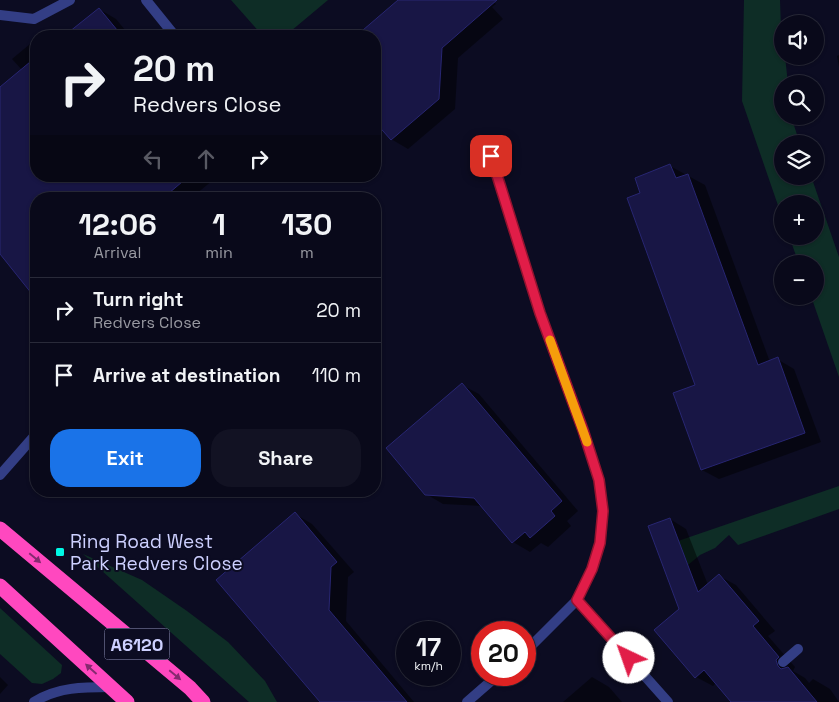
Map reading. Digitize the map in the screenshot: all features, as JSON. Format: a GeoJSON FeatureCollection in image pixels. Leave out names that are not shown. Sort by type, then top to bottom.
{"type":"FeatureCollection","features":[{"type":"Feature","properties":{"kind":"highway","name":"A6120"},"geometry":{"type":"LineString","coordinates":[[0,529],[190,688],[203,702]]}},
{"type":"Feature","properties":{"kind":"highway","name":"A6120"},"geometry":{"type":"LineString","coordinates":[[0,586],[127,702]]}},
{"type":"Feature","properties":{"kind":"street"},"geometry":{"type":"LineString","coordinates":[[0,15],[34,19],[70,0]]}},
{"type":"Feature","properties":{"kind":"street"},"geometry":{"type":"LineString","coordinates":[[146,0],[170,30]]}},
{"type":"Feature","properties":{"kind":"street"},"geometry":{"type":"LineString","coordinates":[[491,156],[540,313],[583,430],[599,480],[603,511],[600,543],[592,569],[577,600],[536,641]]}},
{"type":"Feature","properties":{"kind":"street"},"geometry":{"type":"LineString","coordinates":[[0,475],[30,441]]}},
{"type":"Feature","properties":{"kind":"street"},"geometry":{"type":"LineString","coordinates":[[577,600],[668,702]]}},
{"type":"Feature","properties":{"kind":"street"},"geometry":{"type":"LineString","coordinates":[[783,662],[798,648]]}},
{"type":"Feature","properties":{"kind":"street"},"geometry":{"type":"LineString","coordinates":[[467,702],[485,686]]}},
{"type":"Feature","properties":{"kind":"street"},"geometry":{"type":"LineString","coordinates":[[34,702],[55,693],[78,687],[110,688]]}},
{"type":"Feature","properties":{"kind":"green space"},"geometry":{"type":"Polygon","coordinates":[[[231,0],[328,0],[292,30],[258,30],[231,0]]]}},
{"type":"Feature","properties":{"kind":"green space"},"geometry":{"type":"Polygon","coordinates":[[[744,0],[780,0],[781,15],[774,15],[774,65],[786,65],[787,75],[774,75],[774,125],[794,125],[797,135],[774,135],[774,185],[814,185],[818,195],[774,195],[742,101],[744,0]]]}},
{"type":"Feature","properties":{"kind":"green space"},"geometry":{"type":"Polygon","coordinates":[[[824,214],[839,257],[839,377],[814,305],[824,305],[824,255],[796,255],[792,245],[824,245],[824,214]]]}},
{"type":"Feature","properties":{"kind":"green space"},"geometry":{"type":"Polygon","coordinates":[[[839,486],[839,509],[738,545],[729,535],[715,548],[700,555],[688,565],[678,541],[839,486]]]}},
{"type":"Feature","properties":{"kind":"green space"},"geometry":{"type":"Polygon","coordinates":[[[83,554],[142,580],[228,642],[265,681],[277,702],[249,702],[83,554]]]}},
{"type":"Feature","properties":{"kind":"green space"},"geometry":{"type":"Polygon","coordinates":[[[0,608],[62,665],[61,673],[42,684],[32,683],[0,654],[0,608]]]}},
{"type":"Feature","properties":{"kind":"building"},"geometry":{"type":"Polygon","coordinates":[[[398,0],[497,0],[442,48],[439,99],[391,140],[381,129],[381,30],[363,30],[398,0]]]}},
{"type":"Feature","properties":{"kind":"building"},"geometry":{"type":"Polygon","coordinates":[[[99,8],[117,30],[72,30],[99,8]]]}},
{"type":"Feature","properties":{"kind":"building"},"geometry":{"type":"Polygon","coordinates":[[[30,62],[30,182],[182,182],[170,192],[30,192],[30,292],[0,254],[0,87],[30,62]]]}},
{"type":"Feature","properties":{"kind":"building"},"geometry":{"type":"Polygon","coordinates":[[[670,164],[676,178],[688,174],[758,365],[778,357],[805,433],[701,470],[673,393],[695,385],[627,198],[640,193],[635,178],[670,164]]]}},
{"type":"Feature","properties":{"kind":"building"},"geometry":{"type":"Polygon","coordinates":[[[462,383],[562,501],[551,511],[555,516],[530,538],[525,532],[512,543],[474,498],[425,495],[386,448],[462,383]]]}},
{"type":"Feature","properties":{"kind":"building"},"geometry":{"type":"Polygon","coordinates":[[[295,512],[337,562],[331,567],[329,610],[407,702],[320,702],[216,580],[295,512]]]}},
{"type":"Feature","properties":{"kind":"building"},"geometry":{"type":"Polygon","coordinates":[[[670,518],[698,592],[719,574],[759,621],[753,626],[779,657],[776,660],[778,666],[781,669],[788,667],[817,702],[731,702],[704,670],[695,678],[654,630],[679,609],[648,526],[670,518]]]}},
{"type":"Feature","properties":{"kind":"slow traffic"},"geometry":{"type":"LineString","coordinates":[[550,340],[587,442]]}},
{"type":"Feature","properties":{"kind":"place","name":"Ring Road West Park Redvers Close"},"geometry":{"type":"Point","coordinates":[60,552]}},
{"type":"Feature","properties":{"kind":"route"},"geometry":{"type":"LineString","coordinates":[[491,156],[540,313],[583,430],[599,480],[603,511],[600,543],[592,569],[577,600],[629,658]]}}]}
